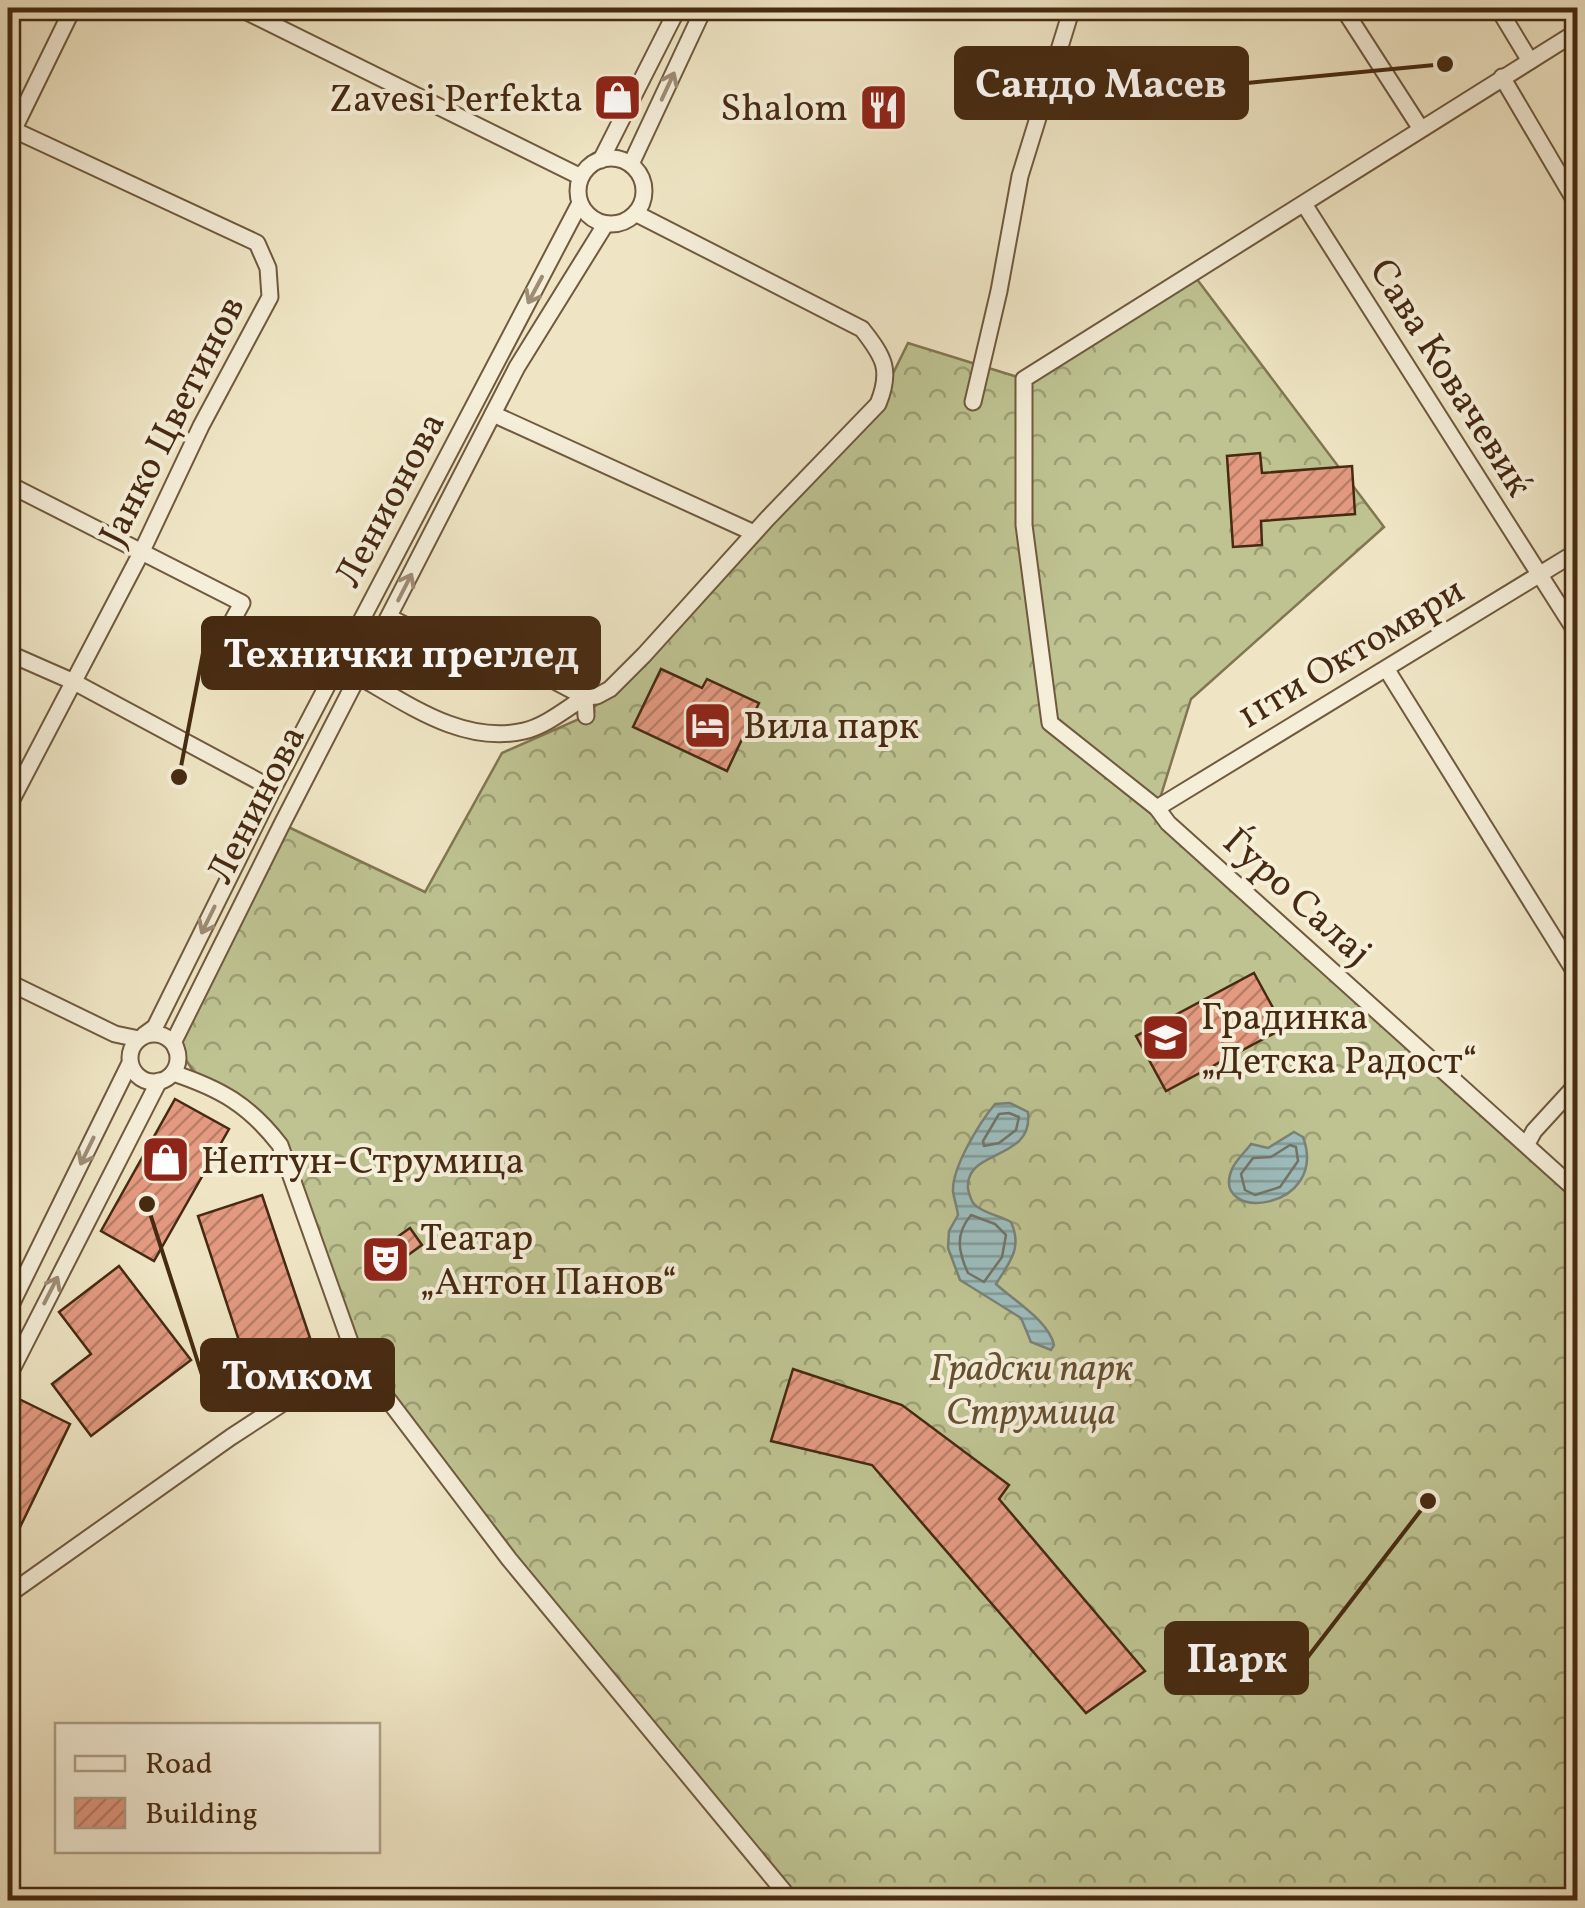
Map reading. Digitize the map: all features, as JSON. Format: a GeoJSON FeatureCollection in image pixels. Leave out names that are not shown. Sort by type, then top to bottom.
{"type":"FeatureCollection","features":[{"type":"Feature","properties":{"kind":"street"},"geometry":{"type":"LineString","coordinates":[[11,136],[73,8]]}},
{"type":"Feature","properties":{"kind":"street"},"geometry":{"type":"LineString","coordinates":[[239,8],[582,177]]}},
{"type":"Feature","properties":{"kind":"street"},"geometry":{"type":"LineString","coordinates":[[600,160],[678,8]]}},
{"type":"Feature","properties":{"kind":"street"},"geometry":{"type":"LineString","coordinates":[[632,164],[704,8]]}},
{"type":"Feature","properties":{"kind":"street"},"geometry":{"type":"LineString","coordinates":[[973,402],[1020,176],[1072,8]]}},
{"type":"Feature","properties":{"kind":"street"},"geometry":{"type":"LineString","coordinates":[[1343,8],[1421,129]]}},
{"type":"Feature","properties":{"kind":"street"},"geometry":{"type":"LineString","coordinates":[[1498,8],[1530,61]]}},
{"type":"Feature","properties":{"kind":"street"},"geometry":{"type":"LineString","coordinates":[[1304,204],[1578,32]]}},
{"type":"Feature","properties":{"kind":"street"},"geometry":{"type":"LineString","coordinates":[[1502,77],[1578,206]]}},
{"type":"Feature","properties":{"kind":"street"},"geometry":{"type":"LineString","coordinates":[[8,101],[24,109]]}},
{"type":"Feature","properties":{"kind":"street","name":"Јанко Цветинов"},"geometry":{"type":"LineString","coordinates":[[8,807],[270,297],[268,268],[257,243],[11,136]]}},
{"type":"Feature","properties":{"kind":"street"},"geometry":{"type":"LineString","coordinates":[[611,158],[632,164],[639,172],[645,193],[637,214],[628,221],[605,224],[586,213],[580,204],[582,177],[591,164],[600,160],[611,158]]}},
{"type":"Feature","properties":{"kind":"street","name":"Ленионова"},"geometry":{"type":"LineString","coordinates":[[130,1059],[142,1037],[155,1027],[273,789],[580,204]]}},
{"type":"Feature","properties":{"kind":"street","name":"Сава Ковачевиќ"},"geometry":{"type":"LineString","coordinates":[[1304,204],[1578,635]]}},
{"type":"Feature","properties":{"kind":"street","name":"Ѓуро Салај"},"geometry":{"type":"LineString","coordinates":[[1304,204],[1024,379],[1024,525],[1050,723],[1157,808],[1168,824],[1578,1192]]}},
{"type":"Feature","properties":{"kind":"street"},"geometry":{"type":"LineString","coordinates":[[389,616],[434,640],[488,646],[585,696],[597,696],[610,689],[878,404],[886,383],[882,354],[862,329],[637,214]]}},
{"type":"Feature","properties":{"kind":"street","name":"Ленинова"},"geometry":{"type":"LineString","coordinates":[[8,1377],[172,1065],[174,1042],[193,1001],[517,367],[605,224]]}},
{"type":"Feature","properties":{"kind":"street"},"geometry":{"type":"LineString","coordinates":[[493,414],[754,534]]}},
{"type":"Feature","properties":{"kind":"street"},"geometry":{"type":"LineString","coordinates":[[8,484],[242,603],[211,660]]}},
{"type":"Feature","properties":{"kind":"street","name":"11ти Октомври"},"geometry":{"type":"LineString","coordinates":[[1157,808],[1578,551]]}},
{"type":"Feature","properties":{"kind":"street"},"geometry":{"type":"LineString","coordinates":[[8,653],[74,682],[273,789]]}},
{"type":"Feature","properties":{"kind":"street"},"geometry":{"type":"LineString","coordinates":[[1386,670],[1578,977]]}},
{"type":"Feature","properties":{"kind":"street"},"geometry":{"type":"LineString","coordinates":[[358,676],[433,720],[484,733],[524,731],[585,696]]}},
{"type":"Feature","properties":{"kind":"street"},"geometry":{"type":"LineString","coordinates":[[585,696],[586,716]]}},
{"type":"Feature","properties":{"kind":"street"},"geometry":{"type":"LineString","coordinates":[[8,982],[114,1034],[163,1035],[172,1065],[233,1098],[258,1117],[280,1146],[354,1356],[508,1559],[791,1900]]}},
{"type":"Feature","properties":{"kind":"street"},"geometry":{"type":"LineString","coordinates":[[114,1034],[140,1077],[172,1065]]}},
{"type":"Feature","properties":{"kind":"street"},"geometry":{"type":"LineString","coordinates":[[8,1311],[130,1059]]}},
{"type":"Feature","properties":{"kind":"street"},"geometry":{"type":"LineString","coordinates":[[1526,1144],[1578,1083]]}},
{"type":"Feature","properties":{"kind":"street"},"geometry":{"type":"LineString","coordinates":[[8,1595],[231,1437],[354,1356]]}},
{"type":"Feature","properties":{"kind":"green space","name":"Градски парк Струмица"},"geometry":{"type":"Polygon","coordinates":[[[1193,274],[1384,527],[1191,699],[1157,808],[1577,1192],[1577,1900],[791,1900],[355,1356],[280,1145],[200,1082],[174,1041],[282,824],[425,892],[502,753],[586,716],[878,404],[908,343],[1024,379],[1193,274]]]}},
{"type":"Feature","properties":{"kind":"water"},"geometry":{"type":"Polygon","coordinates":[[[1010,1103],[1028,1112],[1027,1128],[1011,1148],[977,1167],[970,1176],[968,1189],[977,1207],[1011,1222],[1015,1248],[996,1284],[1045,1328],[1054,1345],[1051,1350],[1031,1342],[1021,1318],[960,1280],[948,1248],[949,1231],[958,1215],[953,1191],[962,1158],[995,1104],[1010,1103]]]}},
{"type":"Feature","properties":{"kind":"water"},"geometry":{"type":"Polygon","coordinates":[[[1294,1132],[1303,1137],[1307,1162],[1300,1181],[1286,1194],[1269,1201],[1251,1203],[1237,1198],[1230,1186],[1238,1159],[1251,1144],[1268,1148],[1294,1132]]]}},
{"type":"Feature","properties":{"kind":"building"},"geometry":{"type":"Polygon","coordinates":[[[1260,453],[1262,473],[1352,466],[1355,514],[1261,521],[1262,545],[1233,547],[1227,456],[1260,453]]]}},
{"type":"Feature","properties":{"kind":"building"},"geometry":{"type":"Polygon","coordinates":[[[661,669],[702,688],[707,679],[759,703],[727,771],[633,727],[661,669]]]}},
{"type":"Feature","properties":{"kind":"building"},"geometry":{"type":"Polygon","coordinates":[[[1254,973],[1284,1028],[1166,1091],[1136,1036],[1254,973]]]}},
{"type":"Feature","properties":{"kind":"building"},"geometry":{"type":"Polygon","coordinates":[[[175,1099],[229,1129],[154,1261],[101,1231],[175,1099]]]}},
{"type":"Feature","properties":{"kind":"building"},"geometry":{"type":"Polygon","coordinates":[[[262,1195],[310,1338],[245,1359],[198,1216],[262,1195]]]}},
{"type":"Feature","properties":{"kind":"building"},"geometry":{"type":"Polygon","coordinates":[[[410,1228],[422,1245],[386,1271],[373,1254],[410,1228]]]}},
{"type":"Feature","properties":{"kind":"building"},"geometry":{"type":"Polygon","coordinates":[[[119,1266],[191,1360],[91,1436],[52,1384],[91,1354],[59,1312],[119,1266]]]}},
{"type":"Feature","properties":{"kind":"building"},"geometry":{"type":"Polygon","coordinates":[[[793,1369],[902,1405],[1009,1485],[999,1499],[1145,1671],[1086,1713],[872,1465],[771,1441],[793,1369]]]}},
{"type":"Feature","properties":{"kind":"building"},"geometry":{"type":"Polygon","coordinates":[[[15,1397],[70,1424],[8,1552],[8,1411],[15,1397]]]}},
{"type":"Feature","properties":{"kind":"place","name":"Сандо Масев"},"geometry":{"type":"Point","coordinates":[1445,64]}},
{"type":"Feature","properties":{"kind":"place","name":"Zavesi Perfekta"},"geometry":{"type":"Point","coordinates":[618,98]}},
{"type":"Feature","properties":{"kind":"place","name":"Shalom"},"geometry":{"type":"Point","coordinates":[883,107]}},
{"type":"Feature","properties":{"kind":"place","name":"Вила парк"},"geometry":{"type":"Point","coordinates":[708,725]}},
{"type":"Feature","properties":{"kind":"place","name":"Технички преглед"},"geometry":{"type":"Point","coordinates":[179,777]}},
{"type":"Feature","properties":{"kind":"place","name":"Градинка „Детска Радост“"},"geometry":{"type":"Point","coordinates":[1166,1038]}},
{"type":"Feature","properties":{"kind":"place","name":"Нептун-Струмица"},"geometry":{"type":"Point","coordinates":[166,1160]}},
{"type":"Feature","properties":{"kind":"place","name":"Томком"},"geometry":{"type":"Point","coordinates":[147,1204]}},
{"type":"Feature","properties":{"kind":"place","name":"Театар „Антон Панов“"},"geometry":{"type":"Point","coordinates":[385,1259]}},
{"type":"Feature","properties":{"kind":"place","name":"Парк"},"geometry":{"type":"Point","coordinates":[1428,1501]}}]}
